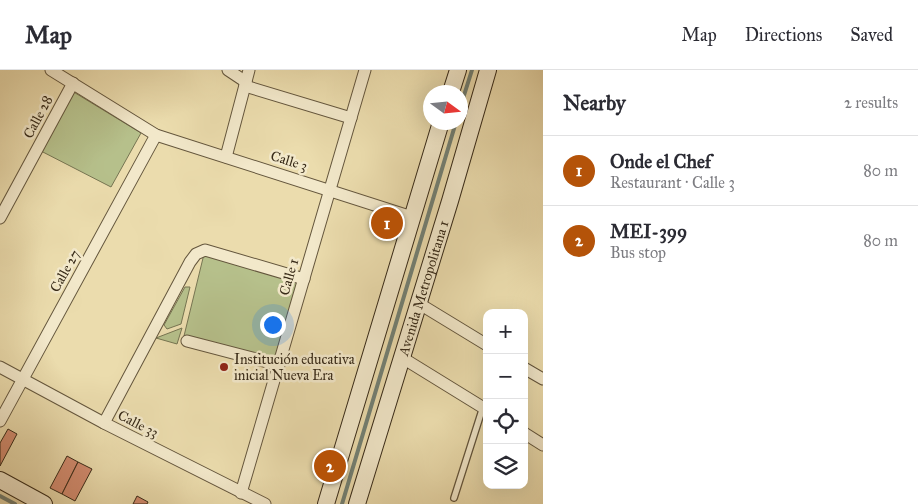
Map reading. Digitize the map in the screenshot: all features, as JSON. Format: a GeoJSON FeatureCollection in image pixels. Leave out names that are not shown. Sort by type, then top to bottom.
{"type":"FeatureCollection","features":[{"type":"Feature","properties":{"kind":"street","name":"Calle 3"},"geometry":{"type":"LineString","coordinates":[[51,70],[156,135],[412,216]]}},
{"type":"Feature","properties":{"kind":"street"},"geometry":{"type":"LineString","coordinates":[[228,70],[351,118]]}},
{"type":"Feature","properties":{"kind":"street","name":"Calle 1"},"geometry":{"type":"LineString","coordinates":[[241,493],[365,70]]}},
{"type":"Feature","properties":{"kind":"street"},"geometry":{"type":"LineString","coordinates":[[453,85],[458,70]]}},
{"type":"Feature","properties":{"kind":"street","name":"Avenida Metropolitana 1"},"geometry":{"type":"LineString","coordinates":[[357,504],[488,70]]}},
{"type":"Feature","properties":{"kind":"street"},"geometry":{"type":"LineString","coordinates":[[226,157],[247,79]]}},
{"type":"Feature","properties":{"kind":"street","name":"Calle 28"},"geometry":{"type":"LineString","coordinates":[[0,218],[73,83]]}},
{"type":"Feature","properties":{"kind":"street"},"geometry":{"type":"LineString","coordinates":[[326,504],[439,130]]}},
{"type":"Feature","properties":{"kind":"street","name":"Calle 27"},"geometry":{"type":"LineString","coordinates":[[0,421],[156,135]]}},
{"type":"Feature","properties":{"kind":"street"},"geometry":{"type":"LineString","coordinates":[[104,423],[196,254],[206,250],[304,279]]}},
{"type":"Feature","properties":{"kind":"street"},"geometry":{"type":"LineString","coordinates":[[418,303],[483,343]]}},
{"type":"Feature","properties":{"kind":"street"},"geometry":{"type":"LineString","coordinates":[[187,341],[279,365]]}},
{"type":"Feature","properties":{"kind":"street"},"geometry":{"type":"LineString","coordinates":[[402,357],[483,407]]}},
{"type":"Feature","properties":{"kind":"street","name":"Calle 33"},"geometry":{"type":"LineString","coordinates":[[0,367],[104,423],[265,504]]}},
{"type":"Feature","properties":{"kind":"street"},"geometry":{"type":"LineString","coordinates":[[528,370],[543,379]]}},
{"type":"Feature","properties":{"kind":"street"},"geometry":{"type":"LineString","coordinates":[[528,436],[543,445]]}},
{"type":"Feature","properties":{"kind":"street"},"geometry":{"type":"LineString","coordinates":[[0,480],[44,504]]}},
{"type":"Feature","properties":{"kind":"lane"},"geometry":{"type":"LineString","coordinates":[[454,498],[483,414]]}},
{"type":"Feature","properties":{"kind":"green space"},"geometry":{"type":"Polygon","coordinates":[[[72,91],[141,133],[111,187],[39,150],[72,91]]]}},
{"type":"Feature","properties":{"kind":"green space"},"geometry":{"type":"Polygon","coordinates":[[[204,254],[298,280],[275,362],[184,336],[204,254]]]}},
{"type":"Feature","properties":{"kind":"green space"},"geometry":{"type":"Polygon","coordinates":[[[185,287],[190,287],[181,324],[167,329],[164,325],[185,287]]]}},
{"type":"Feature","properties":{"kind":"green space"},"geometry":{"type":"Polygon","coordinates":[[[182,328],[177,344],[156,338],[182,328]]]}},
{"type":"Feature","properties":{"kind":"building"},"geometry":{"type":"Polygon","coordinates":[[[8,429],[17,434],[0,466],[0,443],[8,429]]]}},
{"type":"Feature","properties":{"kind":"building"},"geometry":{"type":"Polygon","coordinates":[[[67,456],[78,462],[62,494],[50,488],[67,456]]]}},
{"type":"Feature","properties":{"kind":"building"},"geometry":{"type":"Polygon","coordinates":[[[78,462],[92,469],[75,501],[62,494],[78,462]]]}},
{"type":"Feature","properties":{"kind":"building"},"geometry":{"type":"Polygon","coordinates":[[[137,496],[148,502],[147,504],[133,504],[137,496]]]}},
{"type":"Feature","properties":{"kind":"waterway"},"geometry":{"type":"LineString","coordinates":[[467,85],[472,70]]}},
{"type":"Feature","properties":{"kind":"waterway"},"geometry":{"type":"LineString","coordinates":[[342,504],[454,130]]}},
{"type":"Feature","properties":{"kind":"waterway"},"geometry":{"type":"LineString","coordinates":[[0,496],[15,504]]}},
{"type":"Feature","properties":{"kind":"place","name":"Onde el Chef"},"geometry":{"type":"Point","coordinates":[387,223]}},
{"type":"Feature","properties":{"kind":"place","name":"Institución educativa inicial Nueva Era"},"geometry":{"type":"Point","coordinates":[224,367]}},
{"type":"Feature","properties":{"kind":"place","name":"MEI-399"},"geometry":{"type":"Point","coordinates":[330,466]}}]}
